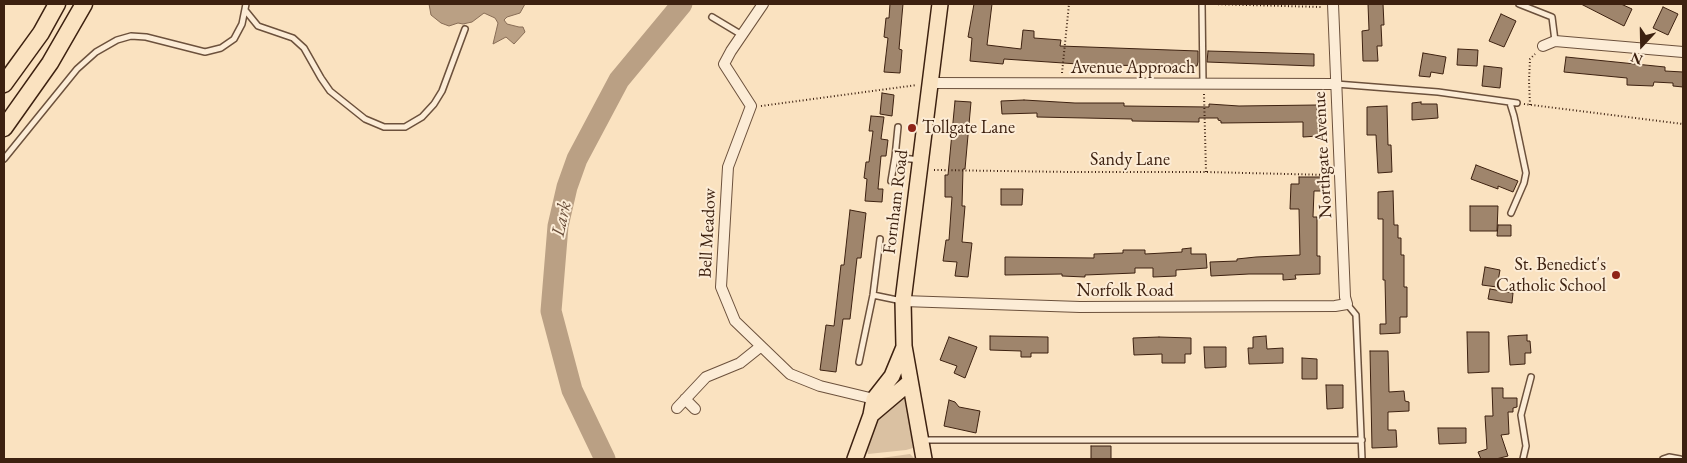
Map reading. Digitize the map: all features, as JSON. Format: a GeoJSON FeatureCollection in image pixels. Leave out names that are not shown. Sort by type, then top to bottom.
{"type":"FeatureCollection","features":[{"type":"Feature","properties":{"kind":"highway"},"geometry":{"type":"LineString","coordinates":[[4,84],[40,33],[57,4]]}},
{"type":"Feature","properties":{"kind":"highway"},"geometry":{"type":"LineString","coordinates":[[4,128],[50,63],[84,4]]}},
{"type":"Feature","properties":{"kind":"main road","name":"Fornham Road"},"geometry":{"type":"LineString","coordinates":[[924,459],[904,346],[903,301],[940,4]]}},
{"type":"Feature","properties":{"kind":"main road","name":"Fornham Road"},"geometry":{"type":"LineString","coordinates":[[855,459],[874,399],[898,366],[904,346]]}},
{"type":"Feature","properties":{"kind":"main road"},"geometry":{"type":"LineString","coordinates":[[870,416],[910,382]]}},
{"type":"Feature","properties":{"kind":"street"},"geometry":{"type":"LineString","coordinates":[[751,106],[724,64],[763,4]]}},
{"type":"Feature","properties":{"kind":"street","name":"Northgate Avenue"},"geometry":{"type":"LineString","coordinates":[[1334,6],[1336,84],[1342,175],[1345,298],[1347,304]]}},
{"type":"Feature","properties":{"kind":"street"},"geometry":{"type":"LineString","coordinates":[[1543,46],[1554,41],[1683,52]]}},
{"type":"Feature","properties":{"kind":"street","name":"Avenue Approach"},"geometry":{"type":"LineString","coordinates":[[929,83],[1336,84]]}},
{"type":"Feature","properties":{"kind":"street","name":"Bell Meadow"},"geometry":{"type":"LineString","coordinates":[[751,106],[728,167],[721,287],[735,322],[790,374],[802,380],[874,399]]}},
{"type":"Feature","properties":{"kind":"street","name":"Norfolk Road"},"geometry":{"type":"LineString","coordinates":[[903,301],[1080,308],[1326,306],[1347,304]]}},
{"type":"Feature","properties":{"kind":"street"},"geometry":{"type":"LineString","coordinates":[[677,408],[706,377],[740,363],[760,347]]}},
{"type":"Feature","properties":{"kind":"street"},"geometry":{"type":"LineString","coordinates":[[685,399],[695,409]]}},
{"type":"Feature","properties":{"kind":"lane"},"geometry":{"type":"LineString","coordinates":[[1202,4],[1203,84]]}},
{"type":"Feature","properties":{"kind":"lane"},"geometry":{"type":"LineString","coordinates":[[1519,4],[1552,18],[1554,41]]}},
{"type":"Feature","properties":{"kind":"lane"},"geometry":{"type":"LineString","coordinates":[[245,7],[258,26],[293,38],[304,48],[330,91],[365,119],[384,127],[405,127],[422,117],[434,104],[442,91],[465,29]]}},
{"type":"Feature","properties":{"kind":"lane"},"geometry":{"type":"LineString","coordinates":[[4,159],[77,69],[96,52],[117,40],[131,36],[146,37],[205,52],[221,48],[234,38],[242,24],[245,7]]}},
{"type":"Feature","properties":{"kind":"lane"},"geometry":{"type":"LineString","coordinates":[[712,17],[742,36]]}},
{"type":"Feature","properties":{"kind":"lane"},"geometry":{"type":"LineString","coordinates":[[1336,84],[1438,92],[1517,104]]}},
{"type":"Feature","properties":{"kind":"lane"},"geometry":{"type":"LineString","coordinates":[[1510,103],[1526,173],[1524,183],[1511,213]]}},
{"type":"Feature","properties":{"kind":"lane"},"geometry":{"type":"LineString","coordinates":[[891,181],[898,127]]}},
{"type":"Feature","properties":{"kind":"lane"},"geometry":{"type":"LineString","coordinates":[[895,156],[919,165]]}},
{"type":"Feature","properties":{"kind":"lane"},"geometry":{"type":"LineString","coordinates":[[859,362],[873,295],[880,239]]}},
{"type":"Feature","properties":{"kind":"lane"},"geometry":{"type":"LineString","coordinates":[[873,295],[903,301]]}},
{"type":"Feature","properties":{"kind":"lane"},"geometry":{"type":"LineString","coordinates":[[1347,304],[1356,315],[1362,459]]}},
{"type":"Feature","properties":{"kind":"lane"},"geometry":{"type":"LineString","coordinates":[[1523,459],[1526,446],[1521,415],[1531,377]]}},
{"type":"Feature","properties":{"kind":"lane"},"geometry":{"type":"LineString","coordinates":[[920,440],[1362,440]]}},
{"type":"Feature","properties":{"kind":"lane"},"geometry":{"type":"LineString","coordinates":[[1663,459],[1669,457],[1680,459]]}},
{"type":"Feature","properties":{"kind":"path"},"geometry":{"type":"LineString","coordinates":[[1060,84],[1069,4]]}},
{"type":"Feature","properties":{"kind":"path"},"geometry":{"type":"LineString","coordinates":[[1211,4],[1334,6]]}},
{"type":"Feature","properties":{"kind":"path"},"geometry":{"type":"LineString","coordinates":[[1543,46],[1530,58],[1530,104],[1683,124]]}},
{"type":"Feature","properties":{"kind":"path"},"geometry":{"type":"LineString","coordinates":[[751,106],[771,106],[929,83]]}},
{"type":"Feature","properties":{"kind":"path"},"geometry":{"type":"LineString","coordinates":[[1203,84],[1206,172]]}},
{"type":"Feature","properties":{"kind":"path","name":"Sandy Lane"},"geometry":{"type":"LineString","coordinates":[[919,165],[1070,172],[1342,175]]}},
{"type":"Feature","properties":{"kind":"shaded area"},"geometry":{"type":"Polygon","coordinates":[[[429,4],[525,4],[520,13],[507,17],[504,20],[507,24],[523,27],[525,32],[514,44],[506,37],[493,44],[498,23],[495,18],[484,13],[472,22],[449,26],[441,23],[431,15],[429,4]]]}},
{"type":"Feature","properties":{"kind":"shaded area"},"geometry":{"type":"Polygon","coordinates":[[[904,390],[913,448],[868,454],[866,448],[880,407],[904,390]]]}},
{"type":"Feature","properties":{"kind":"shaded area"},"geometry":{"type":"Polygon","coordinates":[[[910,454],[915,459],[874,459],[910,454]]]}},
{"type":"Feature","properties":{"kind":"building"},"geometry":{"type":"Polygon","coordinates":[[[890,4],[903,4],[899,49],[902,50],[900,73],[884,72],[888,38],[884,37],[886,18],[889,18],[890,4]]]}},
{"type":"Feature","properties":{"kind":"building"},"geometry":{"type":"Polygon","coordinates":[[[974,4],[992,4],[987,45],[1021,49],[1023,30],[1034,31],[1034,38],[1061,40],[1060,46],[1198,51],[1197,66],[1093,65],[1004,59],[1003,64],[970,61],[972,38],[968,37],[974,4]]]}},
{"type":"Feature","properties":{"kind":"building"},"geometry":{"type":"Polygon","coordinates":[[[1368,4],[1383,4],[1384,25],[1381,25],[1382,46],[1377,46],[1378,61],[1363,61],[1362,31],[1369,30],[1368,4]]]}},
{"type":"Feature","properties":{"kind":"building"},"geometry":{"type":"Polygon","coordinates":[[[1581,4],[1621,4],[1632,9],[1624,26],[1581,4]]]}},
{"type":"Feature","properties":{"kind":"building"},"geometry":{"type":"Polygon","coordinates":[[[1663,7],[1678,14],[1668,35],[1653,28],[1663,7]]]}},
{"type":"Feature","properties":{"kind":"building"},"geometry":{"type":"Polygon","coordinates":[[[1501,14],[1516,21],[1504,47],[1489,41],[1501,14]]]}},
{"type":"Feature","properties":{"kind":"building"},"geometry":{"type":"Polygon","coordinates":[[[1458,49],[1478,50],[1477,66],[1457,65],[1458,49]]]}},
{"type":"Feature","properties":{"kind":"building"},"geometry":{"type":"Polygon","coordinates":[[[1208,51],[1314,54],[1314,66],[1207,62],[1208,51]]]}},
{"type":"Feature","properties":{"kind":"building"},"geometry":{"type":"Polygon","coordinates":[[[1423,53],[1446,57],[1443,74],[1431,72],[1430,77],[1419,76],[1423,53]]]}},
{"type":"Feature","properties":{"kind":"building"},"geometry":{"type":"Polygon","coordinates":[[[1566,57],[1665,67],[1665,71],[1683,72],[1683,87],[1673,86],[1673,83],[1654,82],[1653,86],[1627,85],[1627,78],[1564,72],[1566,57]]]}},
{"type":"Feature","properties":{"kind":"building"},"geometry":{"type":"Polygon","coordinates":[[[1484,66],[1502,68],[1500,88],[1482,86],[1484,66]]]}},
{"type":"Feature","properties":{"kind":"building"},"geometry":{"type":"Polygon","coordinates":[[[882,93],[894,95],[892,116],[880,114],[882,93]]]}},
{"type":"Feature","properties":{"kind":"building"},"geometry":{"type":"Polygon","coordinates":[[[955,101],[971,102],[965,169],[963,169],[962,206],[965,206],[962,242],[972,243],[968,277],[955,276],[957,262],[943,261],[946,240],[949,240],[952,197],[945,197],[945,175],[948,175],[955,101]]]}},
{"type":"Feature","properties":{"kind":"building"},"geometry":{"type":"Polygon","coordinates":[[[1001,101],[1124,103],[1124,106],[1209,107],[1209,104],[1239,106],[1317,105],[1318,136],[1303,137],[1303,122],[1221,123],[1218,118],[1199,118],[1199,122],[1132,121],[1132,119],[1037,117],[1037,113],[1002,114],[1001,101]]]}},
{"type":"Feature","properties":{"kind":"building"},"geometry":{"type":"Polygon","coordinates":[[[1421,102],[1421,104],[1437,104],[1438,118],[1412,120],[1412,103],[1421,102]]]}},
{"type":"Feature","properties":{"kind":"building"},"geometry":{"type":"Polygon","coordinates":[[[1387,106],[1388,145],[1391,145],[1392,172],[1378,173],[1376,135],[1367,135],[1367,107],[1387,106]]]}},
{"type":"Feature","properties":{"kind":"building"},"geometry":{"type":"Polygon","coordinates":[[[871,116],[884,117],[881,139],[888,140],[886,156],[881,156],[878,189],[883,189],[882,202],[865,201],[867,179],[864,178],[866,162],[869,162],[873,131],[869,131],[871,116]]]}},
{"type":"Feature","properties":{"kind":"building"},"geometry":{"type":"Polygon","coordinates":[[[1476,165],[1518,181],[1513,192],[1498,186],[1498,189],[1471,179],[1476,165]]]}},
{"type":"Feature","properties":{"kind":"building"},"geometry":{"type":"Polygon","coordinates":[[[1299,177],[1324,177],[1324,191],[1314,191],[1313,217],[1317,217],[1317,256],[1320,256],[1320,274],[1295,275],[1296,279],[1283,280],[1283,274],[1211,276],[1210,262],[1300,255],[1299,209],[1290,209],[1291,184],[1299,184],[1299,177]]]}},
{"type":"Feature","properties":{"kind":"building"},"geometry":{"type":"Polygon","coordinates":[[[1001,189],[1023,189],[1022,205],[1001,205],[1001,189]]]}},
{"type":"Feature","properties":{"kind":"building"},"geometry":{"type":"Polygon","coordinates":[[[1393,191],[1394,225],[1398,225],[1398,238],[1401,238],[1401,255],[1404,255],[1404,287],[1407,287],[1407,317],[1400,317],[1400,333],[1380,334],[1380,324],[1386,324],[1385,280],[1383,280],[1383,219],[1378,219],[1378,192],[1393,191]]]}},
{"type":"Feature","properties":{"kind":"building"},"geometry":{"type":"Polygon","coordinates":[[[1470,206],[1498,206],[1497,231],[1470,231],[1470,206]]]}},
{"type":"Feature","properties":{"kind":"building"},"geometry":{"type":"Polygon","coordinates":[[[850,210],[866,213],[861,258],[857,258],[850,319],[843,319],[836,372],[820,370],[826,325],[834,326],[841,265],[844,265],[850,210]]]}},
{"type":"Feature","properties":{"kind":"building"},"geometry":{"type":"Polygon","coordinates":[[[1498,225],[1511,225],[1511,236],[1497,236],[1498,225]]]}},
{"type":"Feature","properties":{"kind":"building"},"geometry":{"type":"Polygon","coordinates":[[[1191,248],[1191,254],[1206,254],[1207,268],[1176,270],[1176,276],[1153,277],[1153,268],[1135,268],[1135,273],[1085,275],[1085,277],[1062,276],[1062,274],[1005,275],[1005,257],[1094,258],[1094,254],[1123,253],[1123,250],[1145,250],[1145,254],[1182,252],[1182,249],[1191,248]]]}},
{"type":"Feature","properties":{"kind":"building"},"geometry":{"type":"Polygon","coordinates":[[[1485,267],[1500,270],[1497,287],[1482,285],[1485,267]]]}},
{"type":"Feature","properties":{"kind":"building"},"geometry":{"type":"Polygon","coordinates":[[[1490,289],[1513,293],[1512,303],[1488,299],[1490,289]]]}},
{"type":"Feature","properties":{"kind":"building"},"geometry":{"type":"Polygon","coordinates":[[[1467,332],[1489,332],[1489,372],[1468,373],[1467,332]]]}},
{"type":"Feature","properties":{"kind":"building"},"geometry":{"type":"Polygon","coordinates":[[[1527,335],[1527,341],[1530,341],[1531,353],[1525,353],[1525,364],[1510,365],[1508,336],[1527,335]]]}},
{"type":"Feature","properties":{"kind":"building"},"geometry":{"type":"Polygon","coordinates":[[[990,336],[1048,337],[1048,353],[1031,353],[1031,357],[1021,357],[1021,351],[990,350],[990,336]]]}},
{"type":"Feature","properties":{"kind":"building"},"geometry":{"type":"Polygon","coordinates":[[[1266,336],[1267,349],[1283,348],[1283,363],[1249,364],[1248,348],[1253,348],[1253,337],[1266,336]]]}},
{"type":"Feature","properties":{"kind":"building"},"geometry":{"type":"Polygon","coordinates":[[[949,337],[977,347],[965,378],[954,373],[957,366],[940,360],[949,337]]]}},
{"type":"Feature","properties":{"kind":"building"},"geometry":{"type":"Polygon","coordinates":[[[1133,338],[1191,338],[1191,354],[1185,354],[1185,363],[1162,363],[1162,354],[1134,355],[1133,338]]]}},
{"type":"Feature","properties":{"kind":"building"},"geometry":{"type":"Polygon","coordinates":[[[1204,347],[1226,347],[1226,367],[1205,368],[1204,347]]]}},
{"type":"Feature","properties":{"kind":"building"},"geometry":{"type":"Polygon","coordinates":[[[1370,351],[1388,351],[1389,392],[1404,391],[1405,401],[1409,402],[1409,411],[1388,412],[1388,430],[1396,430],[1397,447],[1372,448],[1370,351]]]}},
{"type":"Feature","properties":{"kind":"building"},"geometry":{"type":"Polygon","coordinates":[[[1302,358],[1317,359],[1317,379],[1302,379],[1302,358]]]}},
{"type":"Feature","properties":{"kind":"building"},"geometry":{"type":"Polygon","coordinates":[[[1326,385],[1343,385],[1343,408],[1327,409],[1326,385]]]}},
{"type":"Feature","properties":{"kind":"building"},"geometry":{"type":"Polygon","coordinates":[[[1492,388],[1503,388],[1503,398],[1517,398],[1517,407],[1513,408],[1513,412],[1508,412],[1509,434],[1501,435],[1508,456],[1496,459],[1481,459],[1478,452],[1487,449],[1485,416],[1493,416],[1492,388]]]}},
{"type":"Feature","properties":{"kind":"building"},"geometry":{"type":"Polygon","coordinates":[[[949,400],[955,402],[959,407],[980,411],[976,433],[944,426],[949,400]]]}},
{"type":"Feature","properties":{"kind":"building"},"geometry":{"type":"Polygon","coordinates":[[[1438,428],[1466,428],[1466,443],[1439,444],[1438,428]]]}},
{"type":"Feature","properties":{"kind":"building"},"geometry":{"type":"Polygon","coordinates":[[[1091,446],[1111,446],[1111,459],[1091,459],[1091,446]]]}},
{"type":"Feature","properties":{"kind":"waterway","name":"Lark"},"geometry":{"type":"LineString","coordinates":[[605,459],[572,390],[551,311],[558,226],[567,187],[577,159],[619,80],[682,4]]}},
{"type":"Feature","properties":{"kind":"place","name":"Tollgate Lane"},"geometry":{"type":"Point","coordinates":[912,128]}},
{"type":"Feature","properties":{"kind":"place","name":"St. Benedict's Catholic School"},"geometry":{"type":"Point","coordinates":[1616,275]}}]}
